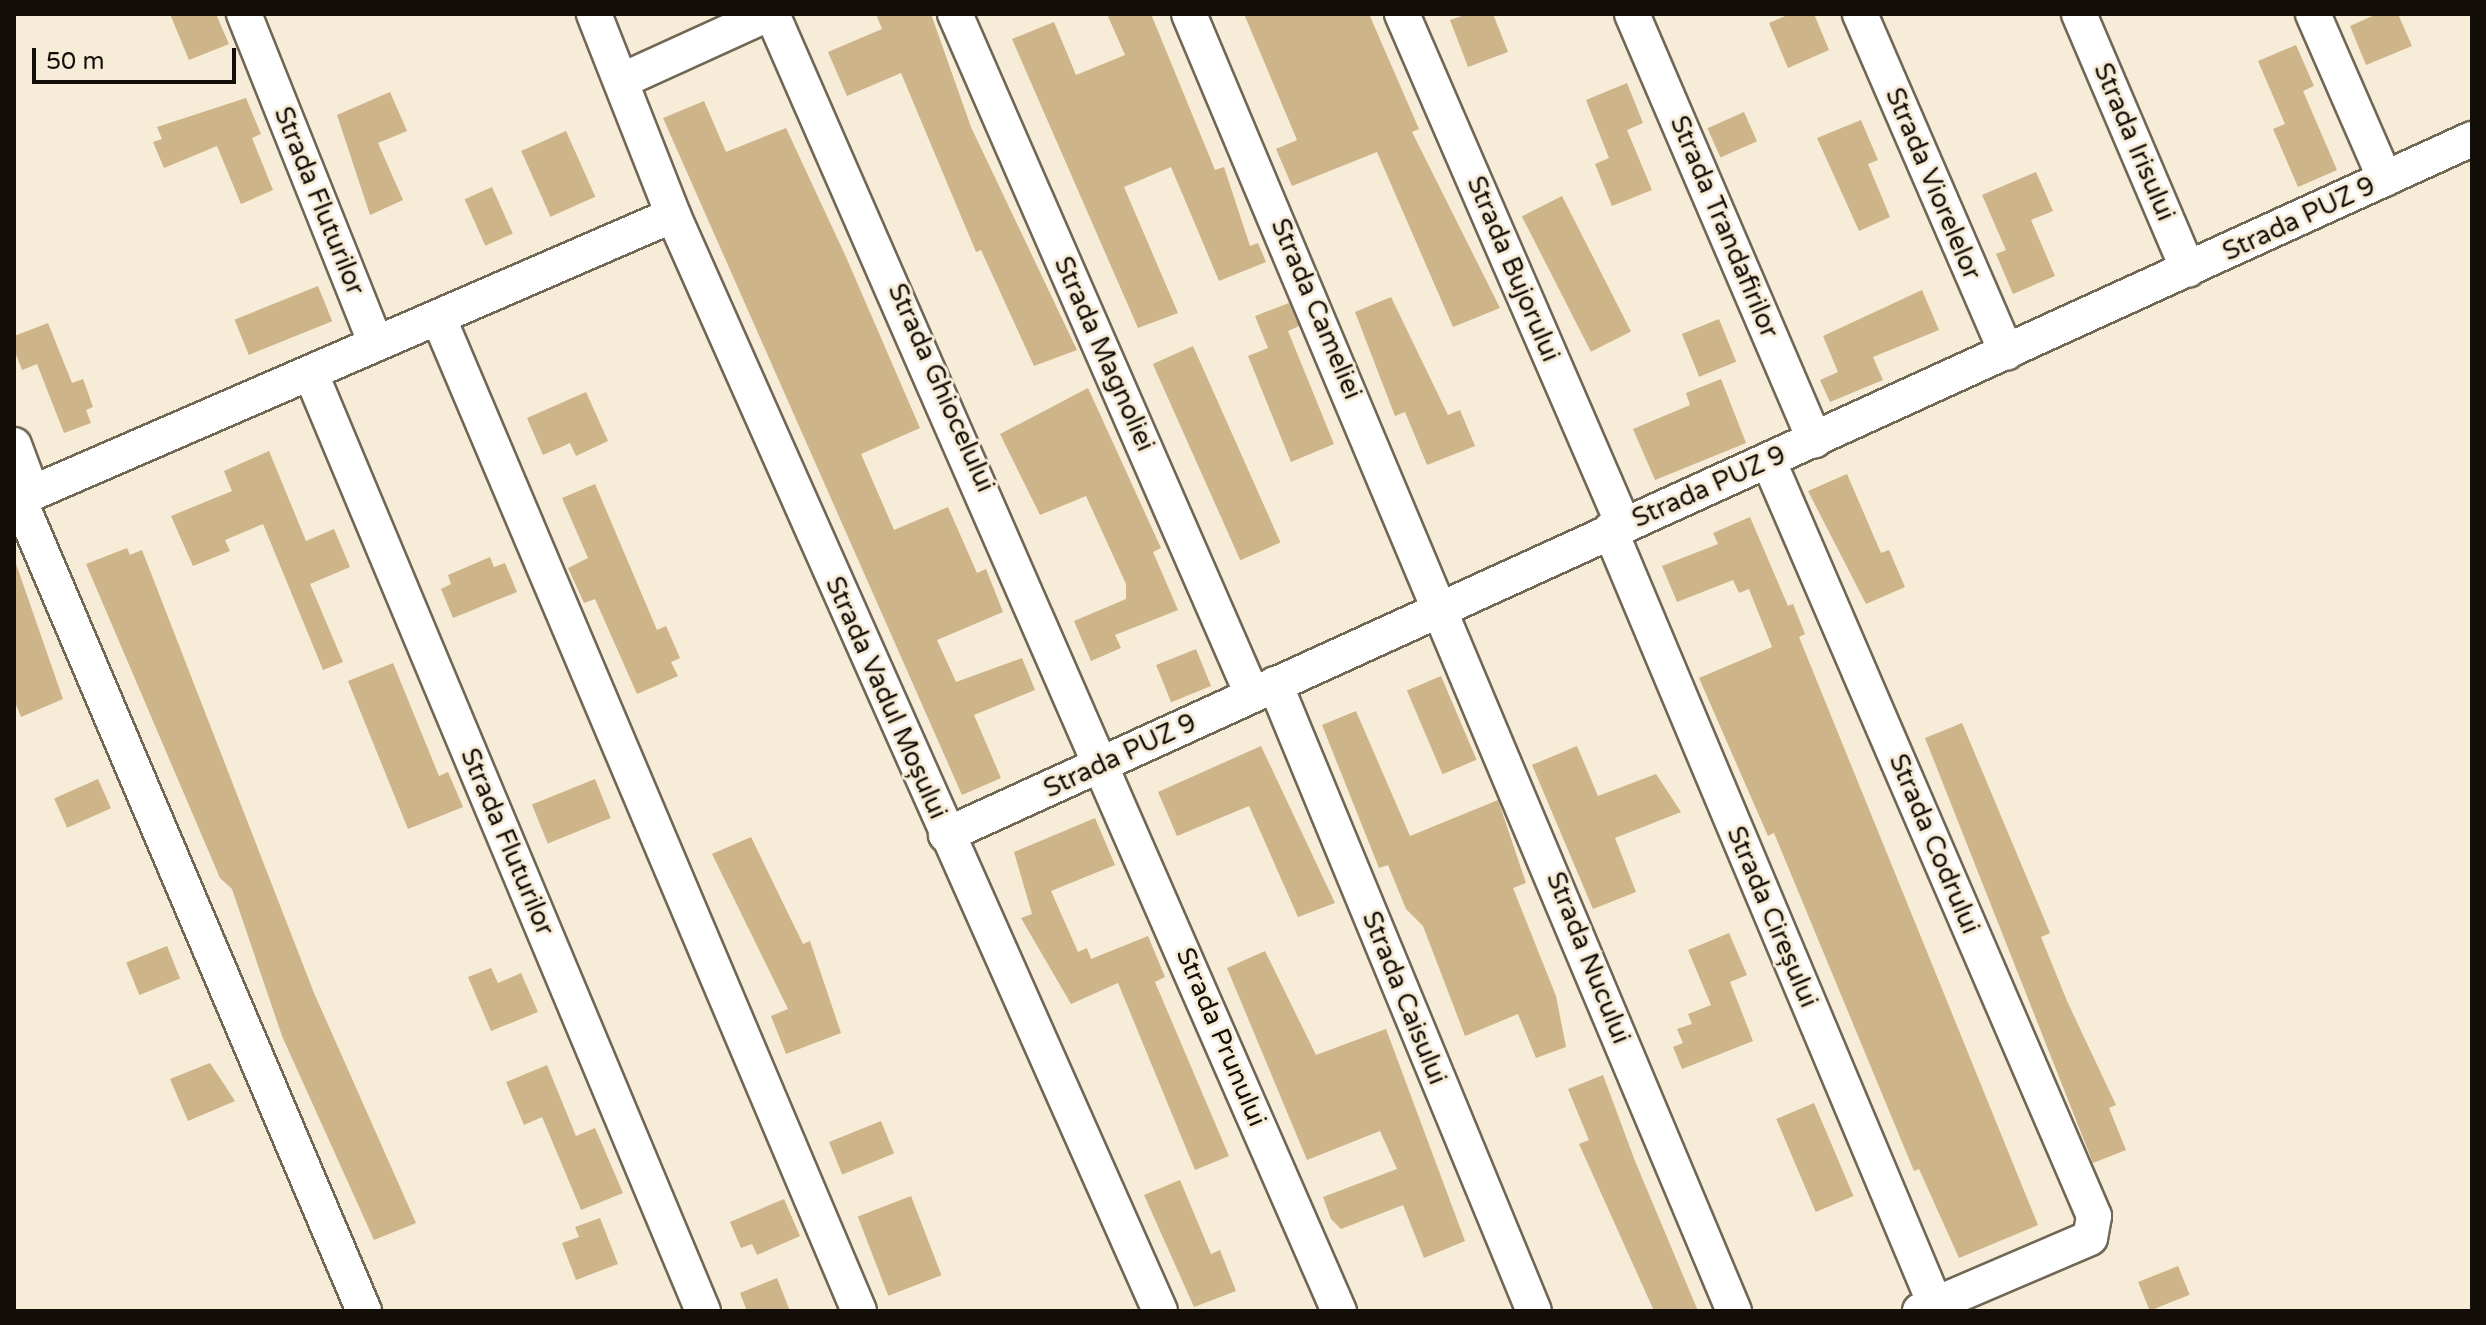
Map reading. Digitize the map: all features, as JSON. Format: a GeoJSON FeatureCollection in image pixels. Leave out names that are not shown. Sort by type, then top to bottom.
{"type":"FeatureCollection","features":[{"type":"Feature","properties":{"kind":"street","name":"Strada Fluturilor"},"geometry":{"type":"LineString","coordinates":[[244,14],[376,344]]}},
{"type":"Feature","properties":{"kind":"street","name":"Strada Vadul Moșului"},"geometry":{"type":"LineString","coordinates":[[594,14],[673,215],[1160,1311]]}},
{"type":"Feature","properties":{"kind":"street"},"geometry":{"type":"LineString","coordinates":[[621,81],[770,14]]}},
{"type":"Feature","properties":{"kind":"street","name":"Strada Ghiocelului"},"geometry":{"type":"LineString","coordinates":[[770,14],[1104,763]]}},
{"type":"Feature","properties":{"kind":"street","name":"Strada Magnoliei"},"geometry":{"type":"LineString","coordinates":[[955,14],[1264,689]]}},
{"type":"Feature","properties":{"kind":"street","name":"Strada Cameliei"},"geometry":{"type":"LineString","coordinates":[[1189,14],[1442,605]]}},
{"type":"Feature","properties":{"kind":"street","name":"Strada Bujorului"},"geometry":{"type":"LineString","coordinates":[[1402,14],[1616,527]]}},
{"type":"Feature","properties":{"kind":"street","name":"Strada Trandafirilor"},"geometry":{"type":"LineString","coordinates":[[1632,14],[1815,440]]}},
{"type":"Feature","properties":{"kind":"street","name":"Strada Viorelelor"},"geometry":{"type":"LineString","coordinates":[[1860,14],[2007,353]]}},
{"type":"Feature","properties":{"kind":"street","name":"Strada Irisului"},"geometry":{"type":"LineString","coordinates":[[2079,14],[2188,270]]}},
{"type":"Feature","properties":{"kind":"street"},"geometry":{"type":"LineString","coordinates":[[2313,14],[2385,179]]}},
{"type":"Feature","properties":{"kind":"street","name":"Strada PUZ 9"},"geometry":{"type":"LineString","coordinates":[[946,835],[1442,605],[1769,462],[2472,139]]}},
{"type":"Feature","properties":{"kind":"street"},"geometry":{"type":"LineString","coordinates":[[22,498],[673,215]]}},
{"type":"Feature","properties":{"kind":"street"},"geometry":{"type":"LineString","coordinates":[[439,319],[859,1311]]}},
{"type":"Feature","properties":{"kind":"street","name":"Strada Fluturilor"},"geometry":{"type":"LineString","coordinates":[[311,374],[703,1311]]}},
{"type":"Feature","properties":{"kind":"street"},"geometry":{"type":"LineString","coordinates":[[14,445],[22,498],[364,1311]]}},
{"type":"Feature","properties":{"kind":"street","name":"Strada Codrului"},"geometry":{"type":"LineString","coordinates":[[1769,462],[2096,1228],[2090,1238],[1927,1308]]}},
{"type":"Feature","properties":{"kind":"street","name":"Strada Cireșului"},"geometry":{"type":"LineString","coordinates":[[1616,527],[1927,1308]]}},
{"type":"Feature","properties":{"kind":"street","name":"Strada Nucului"},"geometry":{"type":"LineString","coordinates":[[1442,605],[1734,1311]]}},
{"type":"Feature","properties":{"kind":"street","name":"Strada Caisului"},"geometry":{"type":"LineString","coordinates":[[1264,689],[1534,1311]]}},
{"type":"Feature","properties":{"kind":"street","name":"Strada Prunului"},"geometry":{"type":"LineString","coordinates":[[1104,763],[1339,1311]]}},
{"type":"Feature","properties":{"kind":"building"},"geometry":{"type":"Polygon","coordinates":[[[170,14],[216,14],[229,44],[189,60],[170,14]]]}},
{"type":"Feature","properties":{"kind":"building"},"geometry":{"type":"Polygon","coordinates":[[[876,14],[931,14],[971,127],[1077,350],[1034,366],[981,250],[976,252],[901,73],[847,96],[828,52],[882,29],[876,14]]]}},
{"type":"Feature","properties":{"kind":"building"},"geometry":{"type":"Polygon","coordinates":[[[1107,14],[1151,14],[1215,170],[1224,167],[1250,246],[1258,243],[1266,262],[1219,281],[1171,167],[1124,187],[1178,313],[1138,328],[1012,39],[1054,22],[1076,75],[1125,55],[1107,14]]]}},
{"type":"Feature","properties":{"kind":"building"},"geometry":{"type":"Polygon","coordinates":[[[1244,14],[1369,14],[1419,129],[1412,132],[1500,308],[1453,327],[1377,152],[1292,186],[1276,149],[1297,140],[1244,14]]]}},
{"type":"Feature","properties":{"kind":"building"},"geometry":{"type":"Polygon","coordinates":[[[1468,14],[1493,14],[1508,52],[1468,67],[1450,20],[1468,14]]]}},
{"type":"Feature","properties":{"kind":"building"},"geometry":{"type":"Polygon","coordinates":[[[1790,14],[1814,14],[1829,50],[1788,68],[1769,23],[1790,14]]]}},
{"type":"Feature","properties":{"kind":"building"},"geometry":{"type":"Polygon","coordinates":[[[2377,14],[2398,14],[2412,46],[2366,65],[2350,26],[2377,14]]]}},
{"type":"Feature","properties":{"kind":"building"},"geometry":{"type":"Polygon","coordinates":[[[2296,45],[2314,86],[2303,91],[2337,170],[2298,187],[2273,129],[2285,124],[2258,61],[2296,45]]]}},
{"type":"Feature","properties":{"kind":"building"},"geometry":{"type":"Polygon","coordinates":[[[1627,83],[1643,123],[1627,130],[1652,190],[1612,206],[1595,164],[1609,158],[1586,100],[1627,83]]]}},
{"type":"Feature","properties":{"kind":"building"},"geometry":{"type":"Polygon","coordinates":[[[390,92],[407,131],[378,143],[403,200],[370,215],[337,115],[390,92]]]}},
{"type":"Feature","properties":{"kind":"building"},"geometry":{"type":"Polygon","coordinates":[[[246,98],[261,134],[252,138],[273,190],[241,204],[217,146],[164,168],[153,142],[162,139],[157,127],[246,98]]]}},
{"type":"Feature","properties":{"kind":"building"},"geometry":{"type":"Polygon","coordinates":[[[704,101],[726,152],[786,128],[846,257],[920,428],[861,454],[894,530],[948,507],[977,573],[986,569],[1003,612],[937,640],[956,682],[1022,658],[1035,690],[974,715],[1001,778],[962,795],[663,118],[704,101]]]}},
{"type":"Feature","properties":{"kind":"building"},"geometry":{"type":"Polygon","coordinates":[[[1744,112],[1757,141],[1720,158],[1707,128],[1744,112]]]}},
{"type":"Feature","properties":{"kind":"building"},"geometry":{"type":"Polygon","coordinates":[[[1861,120],[1878,160],[1868,164],[1890,217],[1859,231],[1817,138],[1861,120]]]}},
{"type":"Feature","properties":{"kind":"building"},"geometry":{"type":"Polygon","coordinates":[[[566,131],[595,197],[551,217],[521,151],[566,131]]]}},
{"type":"Feature","properties":{"kind":"building"},"geometry":{"type":"Polygon","coordinates":[[[2036,172],[2053,211],[2031,220],[2055,276],[2013,294],[1996,254],[2006,250],[1982,195],[2036,172]]]}},
{"type":"Feature","properties":{"kind":"building"},"geometry":{"type":"Polygon","coordinates":[[[492,187],[513,234],[485,246],[465,199],[492,187]]]}},
{"type":"Feature","properties":{"kind":"building"},"geometry":{"type":"Polygon","coordinates":[[[1562,196],[1631,331],[1591,352],[1522,216],[1562,196]]]}},
{"type":"Feature","properties":{"kind":"building"},"geometry":{"type":"Polygon","coordinates":[[[318,286],[332,321],[249,355],[235,320],[318,286]]]}},
{"type":"Feature","properties":{"kind":"building"},"geometry":{"type":"Polygon","coordinates":[[[1922,290],[1939,330],[1873,357],[1883,380],[1830,402],[1820,380],[1838,372],[1823,336],[1922,290]]]}},
{"type":"Feature","properties":{"kind":"building"},"geometry":{"type":"Polygon","coordinates":[[[1391,297],[1448,415],[1460,410],[1475,446],[1427,465],[1405,412],[1395,416],[1355,312],[1391,297]]]}},
{"type":"Feature","properties":{"kind":"building"},"geometry":{"type":"Polygon","coordinates":[[[1289,303],[1299,326],[1288,331],[1334,444],[1291,462],[1248,356],[1268,348],[1255,316],[1289,303]]]}},
{"type":"Feature","properties":{"kind":"building"},"geometry":{"type":"Polygon","coordinates":[[[1719,319],[1736,362],[1699,377],[1682,334],[1719,319]]]}},
{"type":"Feature","properties":{"kind":"building"},"geometry":{"type":"Polygon","coordinates":[[[48,323],[72,383],[83,379],[93,407],[86,410],[91,423],[64,433],[37,364],[22,370],[14,349],[14,336],[48,323]]]}},
{"type":"Feature","properties":{"kind":"building"},"geometry":{"type":"Polygon","coordinates":[[[1193,346],[1280,542],[1240,560],[1153,364],[1193,346]]]}},
{"type":"Feature","properties":{"kind":"building"},"geometry":{"type":"Polygon","coordinates":[[[1721,379],[1746,443],[1655,480],[1633,429],[1690,405],[1686,393],[1721,379]]]}},
{"type":"Feature","properties":{"kind":"building"},"geometry":{"type":"Polygon","coordinates":[[[1088,388],[1161,548],[1153,552],[1178,610],[1115,635],[1121,648],[1091,661],[1074,621],[1126,599],[1126,584],[1086,496],[1040,515],[1000,434],[1088,388]]]}},
{"type":"Feature","properties":{"kind":"building"},"geometry":{"type":"Polygon","coordinates":[[[586,392],[608,441],[576,456],[570,443],[543,455],[527,418],[586,392]]]}},
{"type":"Feature","properties":{"kind":"building"},"geometry":{"type":"Polygon","coordinates":[[[269,451],[306,541],[334,529],[350,567],[310,584],[343,662],[323,670],[263,524],[225,540],[230,551],[193,566],[171,516],[232,491],[224,471],[269,451]]]}},
{"type":"Feature","properties":{"kind":"building"},"geometry":{"type":"Polygon","coordinates":[[[1847,474],[1881,553],[1889,550],[1905,587],[1866,604],[1808,491],[1847,474]]]}},
{"type":"Feature","properties":{"kind":"building"},"geometry":{"type":"Polygon","coordinates":[[[595,484],[657,630],[666,626],[680,658],[671,662],[678,676],[637,694],[595,599],[584,603],[568,568],[588,558],[562,498],[595,484]]]}},
{"type":"Feature","properties":{"kind":"building"},"geometry":{"type":"Polygon","coordinates":[[[1750,517],[1788,606],[1793,604],[1805,634],[1799,637],[2038,1225],[1959,1258],[1919,1169],[1914,1171],[1774,833],[1768,836],[1699,678],[1772,647],[1749,589],[1739,593],[1733,580],[1677,602],[1662,566],[1718,544],[1713,533],[1750,517]]]}},
{"type":"Feature","properties":{"kind":"building"},"geometry":{"type":"Polygon","coordinates":[[[127,548],[130,555],[142,550],[314,993],[416,1223],[374,1240],[282,1036],[232,889],[220,878],[86,564],[127,548]]]}},
{"type":"Feature","properties":{"kind":"building"},"geometry":{"type":"Polygon","coordinates":[[[490,557],[494,567],[505,563],[517,592],[453,618],[441,589],[451,584],[448,575],[490,557]]]}},
{"type":"Feature","properties":{"kind":"building"},"geometry":{"type":"Polygon","coordinates":[[[14,558],[63,699],[21,717],[14,700],[14,558]]]}},
{"type":"Feature","properties":{"kind":"building"},"geometry":{"type":"Polygon","coordinates":[[[1196,649],[1211,686],[1171,702],[1156,665],[1196,649]]]}},
{"type":"Feature","properties":{"kind":"building"},"geometry":{"type":"Polygon","coordinates":[[[393,663],[439,776],[448,772],[463,807],[408,829],[348,681],[393,663]]]}},
{"type":"Feature","properties":{"kind":"building"},"geometry":{"type":"Polygon","coordinates":[[[1441,676],[1477,760],[1442,774],[1407,690],[1441,676]]]}},
{"type":"Feature","properties":{"kind":"building"},"geometry":{"type":"Polygon","coordinates":[[[1356,711],[1410,836],[1498,800],[1526,883],[1513,888],[1556,996],[1566,1047],[1536,1058],[1518,1014],[1465,1036],[1423,926],[1406,909],[1388,865],[1379,868],[1322,725],[1356,711]]]}},
{"type":"Feature","properties":{"kind":"building"},"geometry":{"type":"Polygon","coordinates":[[[1962,723],[2050,933],[2041,937],[2116,1105],[2109,1108],[2126,1150],[2093,1163],[1925,738],[1962,723]]]}},
{"type":"Feature","properties":{"kind":"building"},"geometry":{"type":"Polygon","coordinates":[[[1261,746],[1335,903],[1298,917],[1249,806],[1177,836],[1158,792],[1261,746]]]}},
{"type":"Feature","properties":{"kind":"building"},"geometry":{"type":"Polygon","coordinates":[[[1577,746],[1598,796],[1656,774],[1681,812],[1615,838],[1636,892],[1593,909],[1532,765],[1577,746]]]}},
{"type":"Feature","properties":{"kind":"building"},"geometry":{"type":"Polygon","coordinates":[[[98,779],[111,808],[67,828],[54,799],[98,779]]]}},
{"type":"Feature","properties":{"kind":"building"},"geometry":{"type":"Polygon","coordinates":[[[595,779],[611,818],[548,843],[532,804],[595,779]]]}},
{"type":"Feature","properties":{"kind":"building"},"geometry":{"type":"Polygon","coordinates":[[[1095,818],[1115,865],[1051,891],[1078,952],[1087,948],[1091,959],[1148,936],[1165,977],[1155,982],[1229,1156],[1195,1170],[1118,983],[1071,1004],[1021,918],[1032,914],[1014,852],[1095,818]]]}},
{"type":"Feature","properties":{"kind":"building"},"geometry":{"type":"Polygon","coordinates":[[[751,837],[803,944],[810,941],[841,1033],[786,1054],[771,1016],[788,1009],[712,854],[751,837]]]}},
{"type":"Feature","properties":{"kind":"building"},"geometry":{"type":"Polygon","coordinates":[[[1729,933],[1747,975],[1730,982],[1753,1041],[1682,1069],[1673,1047],[1683,1043],[1677,1029],[1692,1024],[1688,1014],[1711,1005],[1688,950],[1729,933]]]}},
{"type":"Feature","properties":{"kind":"building"},"geometry":{"type":"Polygon","coordinates":[[[167,946],[180,978],[139,995],[126,962],[167,946]]]}},
{"type":"Feature","properties":{"kind":"building"},"geometry":{"type":"Polygon","coordinates":[[[1265,951],[1316,1055],[1386,1029],[1465,1241],[1424,1258],[1403,1205],[1341,1229],[1331,1219],[1323,1197],[1397,1169],[1380,1131],[1307,1160],[1227,968],[1265,951]]]}},
{"type":"Feature","properties":{"kind":"building"},"geometry":{"type":"Polygon","coordinates":[[[491,968],[498,983],[521,973],[538,1012],[491,1031],[468,977],[491,968]]]}},
{"type":"Feature","properties":{"kind":"building"},"geometry":{"type":"Polygon","coordinates":[[[210,1063],[235,1101],[188,1121],[170,1079],[210,1063]]]}},
{"type":"Feature","properties":{"kind":"building"},"geometry":{"type":"Polygon","coordinates":[[[547,1065],[576,1136],[595,1128],[623,1193],[581,1210],[542,1117],[524,1125],[506,1082],[547,1065]]]}},
{"type":"Feature","properties":{"kind":"building"},"geometry":{"type":"Polygon","coordinates":[[[1603,1075],[1635,1161],[1698,1311],[1654,1311],[1579,1144],[1589,1140],[1568,1089],[1603,1075]]]}},
{"type":"Feature","properties":{"kind":"building"},"geometry":{"type":"Polygon","coordinates":[[[1814,1103],[1853,1196],[1816,1212],[1776,1119],[1814,1103]]]}},
{"type":"Feature","properties":{"kind":"building"},"geometry":{"type":"Polygon","coordinates":[[[881,1121],[894,1153],[842,1174],[829,1142],[881,1121]]]}},
{"type":"Feature","properties":{"kind":"building"},"geometry":{"type":"Polygon","coordinates":[[[1180,1180],[1211,1254],[1220,1250],[1236,1291],[1194,1307],[1144,1195],[1180,1180]]]}},
{"type":"Feature","properties":{"kind":"building"},"geometry":{"type":"Polygon","coordinates":[[[911,1196],[941,1275],[888,1296],[858,1216],[911,1196]]]}},
{"type":"Feature","properties":{"kind":"building"},"geometry":{"type":"Polygon","coordinates":[[[784,1199],[800,1236],[757,1255],[752,1244],[741,1248],[730,1222],[784,1199]]]}},
{"type":"Feature","properties":{"kind":"building"},"geometry":{"type":"Polygon","coordinates":[[[600,1218],[618,1264],[576,1280],[562,1243],[579,1237],[575,1227],[600,1218]]]}},
{"type":"Feature","properties":{"kind":"building"},"geometry":{"type":"Polygon","coordinates":[[[2178,1266],[2190,1295],[2150,1311],[2138,1282],[2178,1266]]]}},
{"type":"Feature","properties":{"kind":"building"},"geometry":{"type":"Polygon","coordinates":[[[777,1278],[790,1311],[747,1311],[740,1293],[777,1278]]]}}]}
